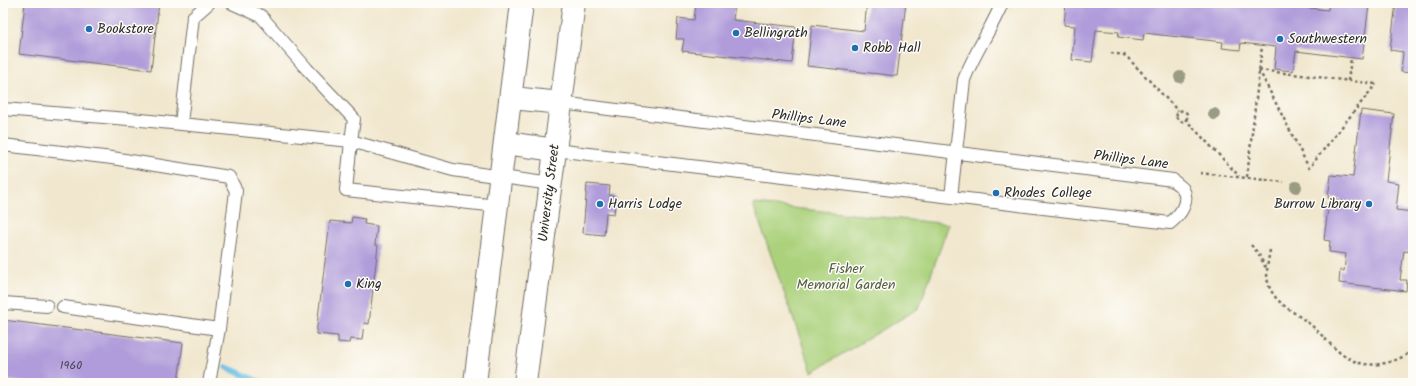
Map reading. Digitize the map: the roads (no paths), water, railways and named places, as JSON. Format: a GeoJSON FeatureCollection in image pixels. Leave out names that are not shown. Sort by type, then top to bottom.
{"type":"FeatureCollection","features":[{"type":"Feature","properties":{"kind":"main road"},"geometry":{"type":"LineString","coordinates":[[475,383],[512,98],[522,3]]}},
{"type":"Feature","properties":{"kind":"main road","name":"University Street"},"geometry":{"type":"LineString","coordinates":[[525,383],[574,3]]}},
{"type":"Feature","properties":{"kind":"main road"},"geometry":{"type":"LineString","coordinates":[[512,98],[561,103]]}},
{"type":"Feature","properties":{"kind":"main road"},"geometry":{"type":"LineString","coordinates":[[506,143],[555,150]]}},
{"type":"Feature","properties":{"kind":"lane"},"geometry":{"type":"LineString","coordinates":[[181,124],[193,17],[209,3]]}},
{"type":"Feature","properties":{"kind":"lane"},"geometry":{"type":"LineString","coordinates":[[232,3],[261,16],[307,69],[354,119],[346,190],[498,206]]}},
{"type":"Feature","properties":{"kind":"lane"},"geometry":{"type":"LineString","coordinates":[[951,197],[964,80],[971,62],[996,19],[1002,3]]}},
{"type":"Feature","properties":{"kind":"lane","name":"Phillips Lane"},"geometry":{"type":"LineString","coordinates":[[555,150],[1170,223],[1180,214],[1185,201],[1182,189],[1173,180],[561,103]]}},
{"type":"Feature","properties":{"kind":"lane"},"geometry":{"type":"LineString","coordinates":[[3,109],[351,140],[453,170],[551,184]]}},
{"type":"Feature","properties":{"kind":"lane"},"geometry":{"type":"LineString","coordinates":[[3,145],[112,158],[229,177],[236,191],[218,329],[209,383]]}},
{"type":"Feature","properties":{"kind":"lane"},"geometry":{"type":"LineString","coordinates":[[3,303],[47,306]]}},
{"type":"Feature","properties":{"kind":"lane"},"geometry":{"type":"LineString","coordinates":[[64,307],[218,329]]}},
{"type":"Feature","properties":{"kind":"waterway"},"geometry":{"type":"LineString","coordinates":[[226,367],[262,383]]}},
{"type":"Feature","properties":{"kind":"place","name":"Bookstore"},"geometry":{"type":"Point","coordinates":[89,29]}},
{"type":"Feature","properties":{"kind":"place","name":"Bellingrath"},"geometry":{"type":"Point","coordinates":[736,33]}},
{"type":"Feature","properties":{"kind":"place","name":"Southwestern"},"geometry":{"type":"Point","coordinates":[1280,39]}},
{"type":"Feature","properties":{"kind":"place","name":"Robb Hall"},"geometry":{"type":"Point","coordinates":[855,48]}},
{"type":"Feature","properties":{"kind":"place","name":"Rhodes College"},"geometry":{"type":"Point","coordinates":[996,193]}},
{"type":"Feature","properties":{"kind":"place","name":"Harris Lodge"},"geometry":{"type":"Point","coordinates":[600,204]}},
{"type":"Feature","properties":{"kind":"place","name":"Burrow Library"},"geometry":{"type":"Point","coordinates":[1369,204]}},
{"type":"Feature","properties":{"kind":"place","name":"King"},"geometry":{"type":"Point","coordinates":[348,284]}},
{"type":"Feature","properties":{"kind":"park label","name":"Fisher Memorial Garden"},"geometry":{"type":"Point","coordinates":[846,278]}}]}
